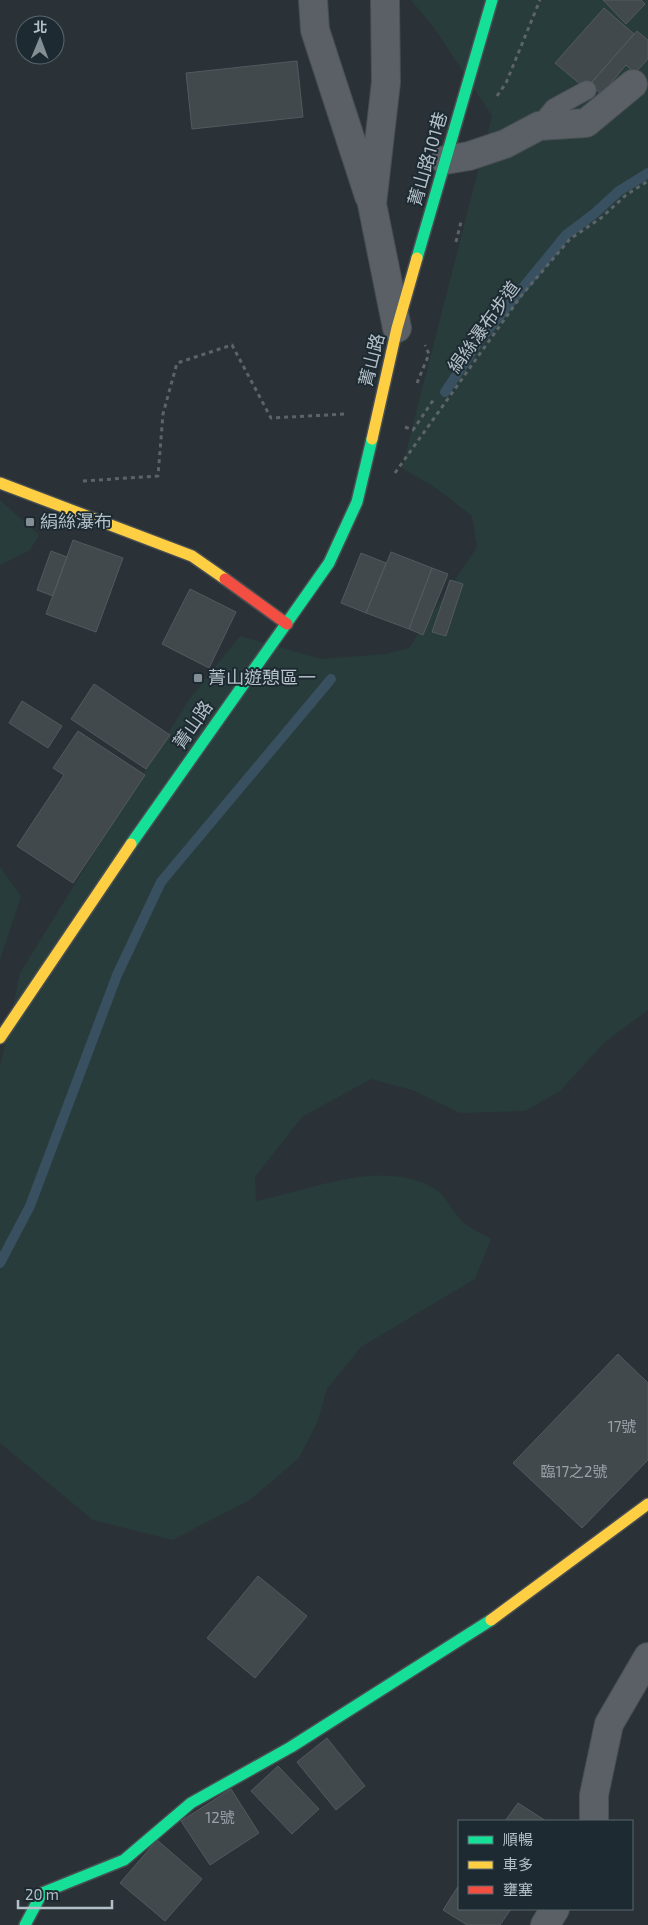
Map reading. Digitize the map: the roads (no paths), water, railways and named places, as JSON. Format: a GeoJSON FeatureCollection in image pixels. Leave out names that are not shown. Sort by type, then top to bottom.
{"type":"FeatureCollection","features":[{"type":"Feature","properties":{"kind":"street"},"geometry":{"type":"LineString","coordinates":[[313,0],[315,30],[372,204],[397,328]]}},
{"type":"Feature","properties":{"kind":"street"},"geometry":{"type":"LineString","coordinates":[[372,204],[386,82],[385,0]]}},
{"type":"Feature","properties":{"kind":"street","name":"菁山路101巷"},"geometry":{"type":"LineString","coordinates":[[397,328],[492,0]]}},
{"type":"Feature","properties":{"kind":"street"},"geometry":{"type":"LineString","coordinates":[[445,160],[469,156],[496,147],[539,126],[586,122],[633,84]]}},
{"type":"Feature","properties":{"kind":"street","name":"菁山路"},"geometry":{"type":"LineString","coordinates":[[0,1038],[153,812],[329,563],[357,502],[397,328]]}},
{"type":"Feature","properties":{"kind":"street"},"geometry":{"type":"LineString","coordinates":[[0,484],[192,556],[287,624]]}},
{"type":"Feature","properties":{"kind":"street"},"geometry":{"type":"LineString","coordinates":[[25,1925],[42,1893],[124,1860],[191,1803],[291,1747],[494,1618],[648,1504]]}},
{"type":"Feature","properties":{"kind":"street"},"geometry":{"type":"LineString","coordinates":[[594,1820],[594,1795],[609,1724],[648,1657]]}},
{"type":"Feature","properties":{"kind":"street"},"geometry":{"type":"LineString","coordinates":[[545,1925],[554,1910]]}},
{"type":"Feature","properties":{"kind":"lane"},"geometry":{"type":"LineString","coordinates":[[539,126],[554,108],[587,90]]}},
{"type":"Feature","properties":{"kind":"waterway"},"geometry":{"type":"LineString","coordinates":[[445,392],[479,341],[566,235],[595,213],[619,191],[648,173]]}},
{"type":"Feature","properties":{"kind":"waterway"},"geometry":{"type":"LineString","coordinates":[[0,1263],[30,1206],[117,975],[161,882],[331,679]]}},
{"type":"Feature","properties":{"kind":"place","name":"絹絲瀑布"},"geometry":{"type":"Point","coordinates":[30,522]}},
{"type":"Feature","properties":{"kind":"place","name":"菁山遊憩區一"},"geometry":{"type":"Point","coordinates":[198,678]}}]}
